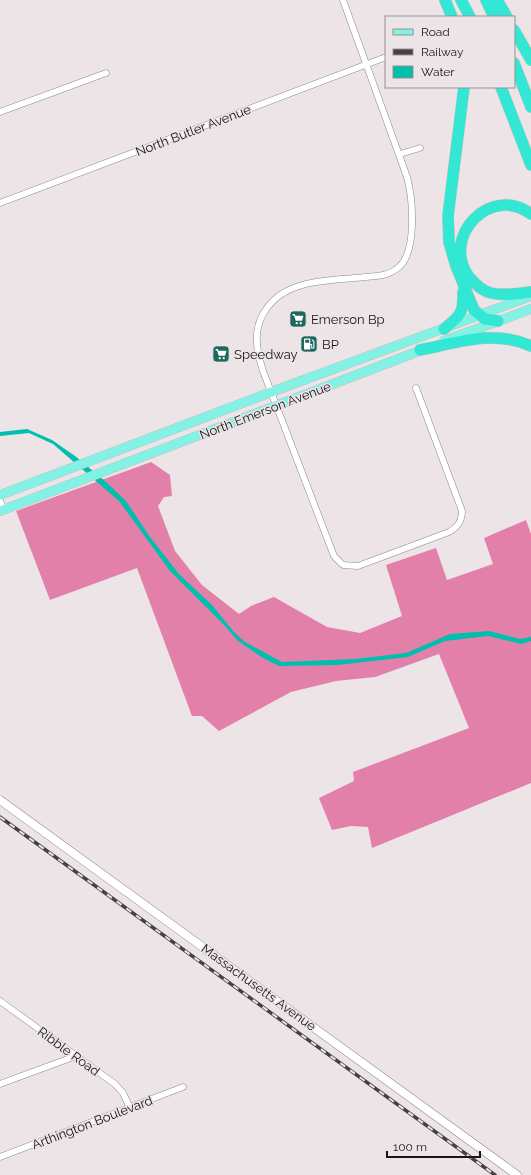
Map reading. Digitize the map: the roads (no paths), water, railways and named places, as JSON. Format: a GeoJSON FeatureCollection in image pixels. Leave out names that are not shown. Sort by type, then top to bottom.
{"type":"FeatureCollection","features":[{"type":"Feature","properties":{"kind":"highway"},"geometry":{"type":"LineString","coordinates":[[445,0],[452,16]]}},
{"type":"Feature","properties":{"kind":"highway"},"geometry":{"type":"LineString","coordinates":[[461,0],[469,16]]}},
{"type":"Feature","properties":{"kind":"highway"},"geometry":{"type":"LineString","coordinates":[[486,0],[494,16]]}},
{"type":"Feature","properties":{"kind":"highway"},"geometry":{"type":"LineString","coordinates":[[497,0],[506,16]]}},
{"type":"Feature","properties":{"kind":"highway"},"geometry":{"type":"LineString","coordinates":[[515,32],[531,60]]}},
{"type":"Feature","properties":{"kind":"highway"},"geometry":{"type":"LineString","coordinates":[[515,66],[531,107]]}},
{"type":"Feature","properties":{"kind":"highway"},"geometry":{"type":"LineString","coordinates":[[464,88],[448,220],[451,250],[472,308],[478,316],[485,320],[498,321]]}},
{"type":"Feature","properties":{"kind":"highway"},"geometry":{"type":"LineString","coordinates":[[501,88],[531,165]]}},
{"type":"Feature","properties":{"kind":"highway"},"geometry":{"type":"LineString","coordinates":[[531,214],[520,208],[506,206],[495,206],[484,210],[468,226],[462,239],[460,251],[462,263],[468,275],[475,284],[485,291],[503,295],[531,292]]}},
{"type":"Feature","properties":{"kind":"highway"},"geometry":{"type":"LineString","coordinates":[[444,329],[457,318],[462,310],[463,285]]}},
{"type":"Feature","properties":{"kind":"highway"},"geometry":{"type":"LineString","coordinates":[[420,350],[486,337],[511,339],[531,346]]}},
{"type":"Feature","properties":{"kind":"main road","name":"North Emerson Avenue"},"geometry":{"type":"LineString","coordinates":[[1,507],[108,470],[274,399],[444,329],[531,296]]}},
{"type":"Feature","properties":{"kind":"main road","name":"North Emerson Avenue"},"geometry":{"type":"LineString","coordinates":[[0,495],[95,459],[420,350],[531,309]]}},
{"type":"Feature","properties":{"kind":"main road","name":"Massachusetts Avenue"},"geometry":{"type":"LineString","coordinates":[[0,800],[517,1175]]}},
{"type":"Feature","properties":{"kind":"street"},"geometry":{"type":"LineString","coordinates":[[343,0],[368,64],[409,184],[411,204],[410,246],[404,260],[398,268],[384,275],[302,284],[283,292],[272,301],[262,315],[256,339],[259,360],[334,556],[343,565],[358,566],[449,532],[459,523],[462,511],[416,388]]}},
{"type":"Feature","properties":{"kind":"street","name":"North Butler Avenue"},"geometry":{"type":"LineString","coordinates":[[0,201],[385,57]]}},
{"type":"Feature","properties":{"kind":"street"},"geometry":{"type":"LineString","coordinates":[[0,112],[106,73]]}},
{"type":"Feature","properties":{"kind":"street"},"geometry":{"type":"LineString","coordinates":[[400,154],[420,148]]}},
{"type":"Feature","properties":{"kind":"street","name":"Ribble Road"},"geometry":{"type":"LineString","coordinates":[[0,1001],[119,1088],[126,1097],[130,1108]]}},
{"type":"Feature","properties":{"kind":"street"},"geometry":{"type":"LineString","coordinates":[[0,1008],[7,1006]]}},
{"type":"Feature","properties":{"kind":"street"},"geometry":{"type":"LineString","coordinates":[[0,1084],[76,1056]]}},
{"type":"Feature","properties":{"kind":"street","name":"Arthington Boulevard"},"geometry":{"type":"LineString","coordinates":[[0,1156],[183,1088]]}},
{"type":"Feature","properties":{"kind":"water"},"geometry":{"type":"Polygon","coordinates":[[[27,429],[52,440],[75,456],[105,481],[126,501],[150,537],[179,574],[212,605],[234,632],[245,642],[282,662],[354,659],[406,653],[450,634],[489,631],[520,639],[531,637],[531,641],[521,644],[488,636],[445,641],[408,657],[338,665],[279,666],[263,658],[238,641],[170,571],[119,501],[53,444],[29,433],[0,436],[0,432],[27,429]]]}},
{"type":"Feature","properties":{"kind":"railway"},"geometry":{"type":"LineString","coordinates":[[0,817],[495,1175]]}},
{"type":"Feature","properties":{"kind":"place","name":"Emerson Bp"},"geometry":{"type":"Point","coordinates":[298,319]}},
{"type":"Feature","properties":{"kind":"place","name":"BP"},"geometry":{"type":"Point","coordinates":[309,344]}},
{"type":"Feature","properties":{"kind":"place","name":"Speedway"},"geometry":{"type":"Point","coordinates":[221,354]}}]}
